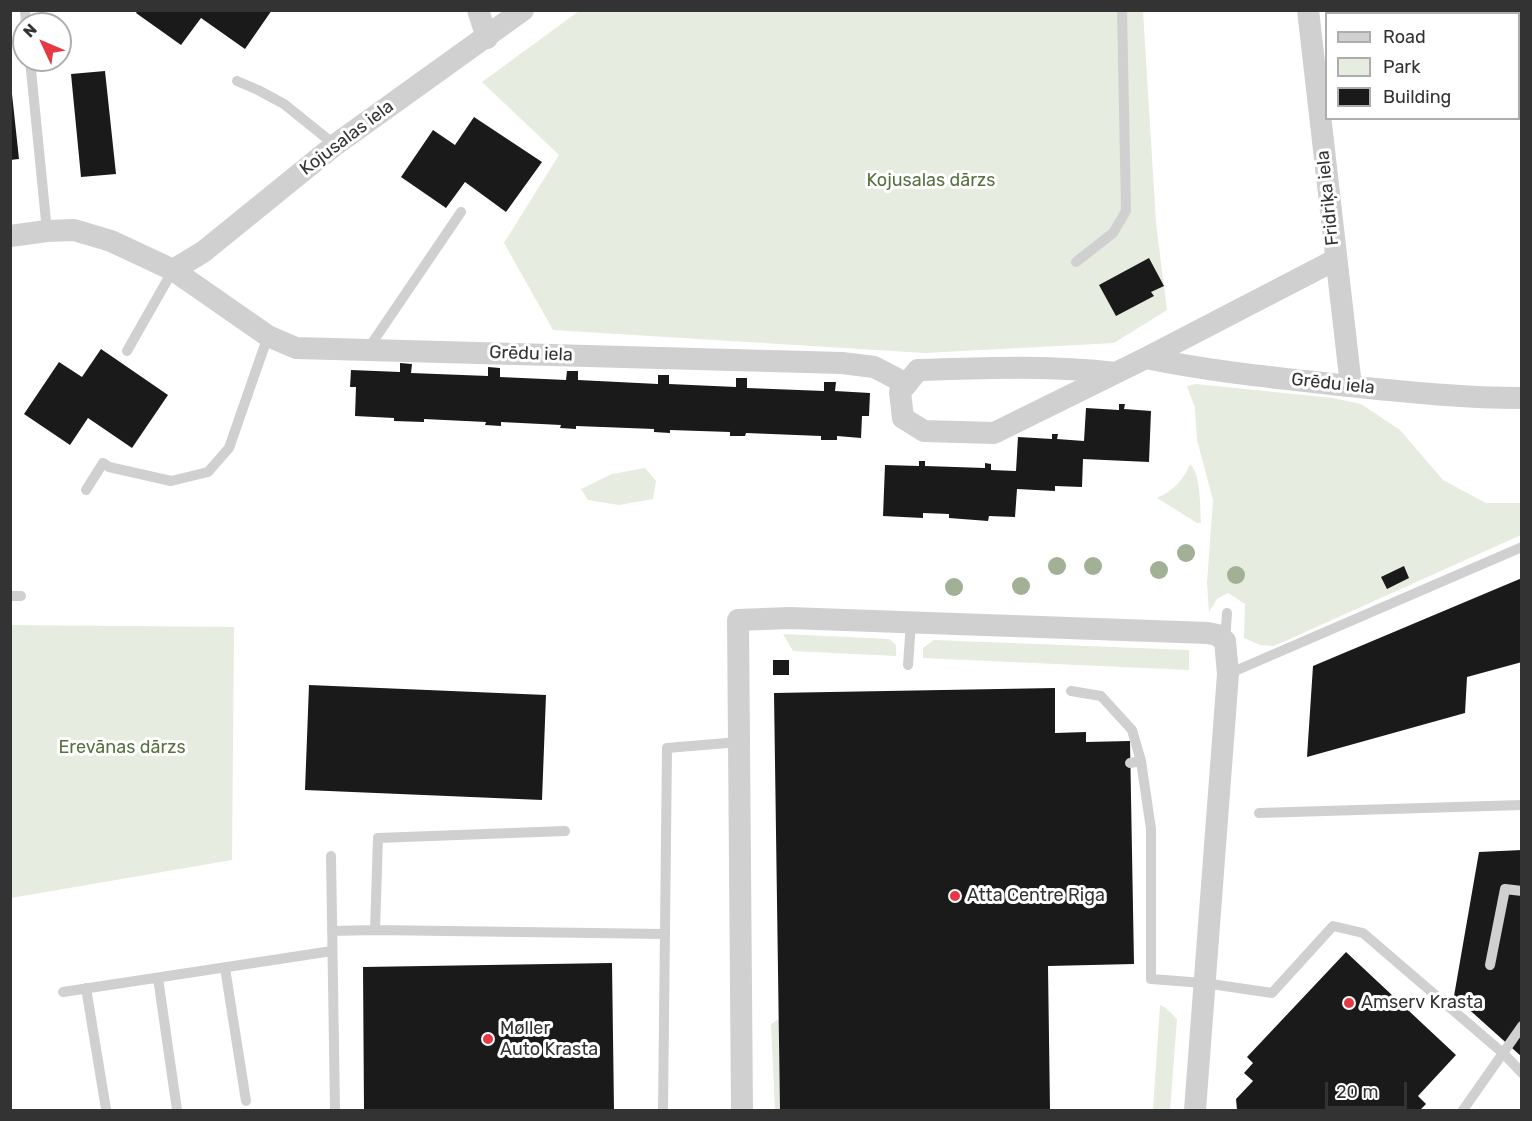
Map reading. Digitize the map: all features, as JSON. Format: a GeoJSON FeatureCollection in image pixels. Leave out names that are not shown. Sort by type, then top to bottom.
{"type":"FeatureCollection","features":[{"type":"Feature","properties":{"kind":"street"},"geometry":{"type":"LineString","coordinates":[[478,10],[487,38]]}},
{"type":"Feature","properties":{"kind":"street","name":"Kojusalas iela"},"geometry":{"type":"LineString","coordinates":[[173,270],[203,252],[335,145],[523,10]]}},
{"type":"Feature","properties":{"kind":"street","name":"Fridriķa iela"},"geometry":{"type":"LineString","coordinates":[[1308,10],[1351,386]]}},
{"type":"Feature","properties":{"kind":"street","name":"Grēdu iela"},"geometry":{"type":"LineString","coordinates":[[10,236],[74,230],[111,241],[173,270],[268,336],[296,348],[842,363],[874,367],[907,384]]}},
{"type":"Feature","properties":{"kind":"street"},"geometry":{"type":"LineString","coordinates":[[1115,373],[1035,366],[918,370],[900,393],[903,418],[924,431],[994,433],[1146,358],[1335,260]]}},
{"type":"Feature","properties":{"kind":"street","name":"Grēdu iela"},"geometry":{"type":"LineString","coordinates":[[1146,358],[1236,374],[1432,395],[1521,398]]}},
{"type":"Feature","properties":{"kind":"street"},"geometry":{"type":"LineString","coordinates":[[742,1110],[738,620],[789,618],[1208,633],[1217,635],[1226,641],[1228,674],[1195,1110]]}},
{"type":"Feature","properties":{"kind":"lane"},"geometry":{"type":"LineString","coordinates":[[1076,262],[1113,233],[1126,211],[1122,10]]}},
{"type":"Feature","properties":{"kind":"lane"},"geometry":{"type":"LineString","coordinates":[[31,72],[47,231]]}},
{"type":"Feature","properties":{"kind":"lane"},"geometry":{"type":"LineString","coordinates":[[237,81],[284,104],[335,145]]}},
{"type":"Feature","properties":{"kind":"lane"},"geometry":{"type":"LineString","coordinates":[[368,350],[462,212]]}},
{"type":"Feature","properties":{"kind":"lane"},"geometry":{"type":"LineString","coordinates":[[127,351],[173,270]]}},
{"type":"Feature","properties":{"kind":"lane"},"geometry":{"type":"LineString","coordinates":[[86,490],[103,463],[109,467],[171,481],[208,472],[229,448],[268,336]]}},
{"type":"Feature","properties":{"kind":"lane"},"geometry":{"type":"LineString","coordinates":[[1228,674],[1521,548]]}},
{"type":"Feature","properties":{"kind":"lane"},"geometry":{"type":"LineString","coordinates":[[1226,641],[1227,613]]}},
{"type":"Feature","properties":{"kind":"lane"},"geometry":{"type":"LineString","coordinates":[[908,665],[911,622]]}},
{"type":"Feature","properties":{"kind":"lane"},"geometry":{"type":"LineString","coordinates":[[1071,691],[1101,696],[1132,730],[1136,762],[1151,829],[1151,979],[1204,983],[1272,993],[1332,926],[1363,933],[1504,1054],[1521,1073]]}},
{"type":"Feature","properties":{"kind":"lane"},"geometry":{"type":"LineString","coordinates":[[663,1110],[667,748],[739,742]]}},
{"type":"Feature","properties":{"kind":"lane"},"geometry":{"type":"LineString","coordinates":[[1259,813],[1521,805]]}},
{"type":"Feature","properties":{"kind":"lane"},"geometry":{"type":"LineString","coordinates":[[375,930],[378,838],[565,831]]}},
{"type":"Feature","properties":{"kind":"lane"},"geometry":{"type":"LineString","coordinates":[[331,856],[335,1110]]}},
{"type":"Feature","properties":{"kind":"lane"},"geometry":{"type":"LineString","coordinates":[[1490,965],[1505,889],[1521,891]]}},
{"type":"Feature","properties":{"kind":"lane"},"geometry":{"type":"LineString","coordinates":[[332,932],[375,930],[664,934]]}},
{"type":"Feature","properties":{"kind":"lane"},"geometry":{"type":"LineString","coordinates":[[63,993],[332,951]]}},
{"type":"Feature","properties":{"kind":"lane"},"geometry":{"type":"LineString","coordinates":[[225,968],[246,1101]]}},
{"type":"Feature","properties":{"kind":"lane"},"geometry":{"type":"LineString","coordinates":[[158,978],[177,1110]]}},
{"type":"Feature","properties":{"kind":"lane"},"geometry":{"type":"LineString","coordinates":[[86,988],[106,1109]]}},
{"type":"Feature","properties":{"kind":"lane"},"geometry":{"type":"LineString","coordinates":[[1463,1110],[1504,1054],[1521,1026]]}},
{"type":"Feature","properties":{"kind":"green space","name":"Kojusalas dārzs"},"geometry":{"type":"Polygon","coordinates":[[[579,11],[1143,11],[1156,223],[1167,310],[1114,343],[925,353],[553,330],[504,243],[559,155],[482,82],[579,11]]]}},
{"type":"Feature","properties":{"kind":"green space"},"geometry":{"type":"Polygon","coordinates":[[[1196,384],[1333,398],[1361,404],[1400,430],[1443,480],[1486,503],[1521,503],[1521,535],[1274,646],[1260,645],[1244,638],[1245,604],[1228,593],[1217,599],[1209,612],[1207,583],[1213,500],[1197,440],[1195,408],[1187,386],[1196,384]]]}},
{"type":"Feature","properties":{"kind":"green space"},"geometry":{"type":"Polygon","coordinates":[[[1190,464],[1198,483],[1201,523],[1197,523],[1157,498],[1177,484],[1190,464]]]}},
{"type":"Feature","properties":{"kind":"green space"},"geometry":{"type":"Polygon","coordinates":[[[645,468],[656,481],[653,499],[619,505],[588,500],[581,489],[612,474],[645,468]]]}},
{"type":"Feature","properties":{"kind":"green space","name":"Erevānas dārzs"},"geometry":{"type":"Polygon","coordinates":[[[11,625],[234,627],[232,860],[11,898],[11,625]]]}},
{"type":"Feature","properties":{"kind":"green space"},"geometry":{"type":"Polygon","coordinates":[[[783,634],[889,639],[896,645],[896,656],[793,651],[783,634]]]}},
{"type":"Feature","properties":{"kind":"green space"},"geometry":{"type":"Polygon","coordinates":[[[934,640],[1189,650],[1189,670],[923,658],[923,648],[934,640]]]}},
{"type":"Feature","properties":{"kind":"green space"},"geometry":{"type":"Polygon","coordinates":[[[1160,1005],[1177,1019],[1170,1110],[1153,1110],[1160,1005]]]}},
{"type":"Feature","properties":{"kind":"green space"},"geometry":{"type":"Polygon","coordinates":[[[779,1019],[780,1110],[775,1110],[771,1024],[779,1019]]]}},
{"type":"Feature","properties":{"kind":"building"},"geometry":{"type":"Polygon","coordinates":[[[138,10],[272,10],[245,49],[201,18],[181,45],[136,13],[138,10]]]}},
{"type":"Feature","properties":{"kind":"building"},"geometry":{"type":"Polygon","coordinates":[[[1449,10],[1479,10],[1479,12],[1449,12],[1449,10]]]}},
{"type":"Feature","properties":{"kind":"building"},"geometry":{"type":"Polygon","coordinates":[[[105,71],[116,174],[81,177],[71,74],[105,71]]]}},
{"type":"Feature","properties":{"kind":"building"},"geometry":{"type":"Polygon","coordinates":[[[10,94],[12,94],[19,159],[10,160],[10,94]]]}},
{"type":"Feature","properties":{"kind":"building"},"geometry":{"type":"Polygon","coordinates":[[[474,117],[542,162],[506,212],[465,182],[446,208],[401,177],[433,130],[455,145],[474,117]]]}},
{"type":"Feature","properties":{"kind":"building"},"geometry":{"type":"Polygon","coordinates":[[[1149,258],[1164,286],[1151,292],[1154,296],[1116,316],[1099,285],[1149,258]]]}},
{"type":"Feature","properties":{"kind":"building"},"geometry":{"type":"Polygon","coordinates":[[[101,349],[168,395],[132,448],[88,418],[70,445],[24,414],[59,362],[82,377],[101,349]]]}},
{"type":"Feature","properties":{"kind":"building"},"geometry":{"type":"Polygon","coordinates":[[[400,363],[412,364],[411,373],[488,376],[488,367],[500,368],[500,377],[566,380],[567,371],[578,371],[578,380],[658,384],[658,375],[669,375],[669,384],[736,387],[736,378],[747,378],[747,388],[824,391],[824,382],[836,382],[835,391],[870,393],[869,416],[862,416],[861,438],[837,436],[837,440],[821,440],[821,436],[746,433],[745,436],[730,436],[730,432],[670,430],[670,433],[654,432],[654,429],[576,426],[576,429],[560,428],[561,425],[501,422],[501,426],[485,425],[486,422],[424,419],[424,422],[394,421],[394,418],[355,416],[356,387],[350,387],[351,370],[400,372],[400,363]]]}},
{"type":"Feature","properties":{"kind":"building"},"geometry":{"type":"Polygon","coordinates":[[[1119,404],[1125,404],[1124,409],[1151,411],[1149,462],[1083,459],[1082,487],[1055,486],[1055,491],[1017,489],[1015,517],[989,516],[988,521],[949,518],[949,514],[923,513],[923,518],[883,516],[885,465],[919,466],[919,461],[925,461],[925,466],[985,468],[985,463],[991,464],[991,470],[1016,471],[1018,437],[1052,439],[1052,434],[1058,434],[1057,439],[1084,441],[1086,408],[1119,410],[1119,404]]]}},
{"type":"Feature","properties":{"kind":"building"},"geometry":{"type":"Polygon","coordinates":[[[1404,566],[1409,578],[1387,589],[1381,577],[1404,566]]]}},
{"type":"Feature","properties":{"kind":"building"},"geometry":{"type":"Polygon","coordinates":[[[1522,578],[1522,662],[1467,677],[1465,713],[1307,757],[1313,666],[1522,578]]]}},
{"type":"Feature","properties":{"kind":"building"},"geometry":{"type":"Polygon","coordinates":[[[773,660],[789,660],[789,675],[773,675],[773,660]]]}},
{"type":"Feature","properties":{"kind":"building"},"geometry":{"type":"Polygon","coordinates":[[[309,685],[546,695],[542,800],[305,790],[309,685]]]}},
{"type":"Feature","properties":{"kind":"building","name":"Atta Centre Riga"},"geometry":{"type":"Polygon","coordinates":[[[1055,688],[1055,733],[1086,732],[1086,742],[1130,741],[1134,964],[1048,966],[1050,1110],[780,1110],[774,693],[1055,688]]]}},
{"type":"Feature","properties":{"kind":"building"},"geometry":{"type":"Polygon","coordinates":[[[1522,850],[1522,1057],[1454,996],[1479,852],[1522,850]]]}},
{"type":"Feature","properties":{"kind":"building","name":"Amserv Krasta"},"geometry":{"type":"Polygon","coordinates":[[[1346,952],[1456,1055],[1418,1096],[1426,1104],[1420,1110],[1237,1110],[1236,1099],[1253,1081],[1244,1073],[1253,1063],[1247,1057],[1346,952]]]}},
{"type":"Feature","properties":{"kind":"building","name":"Møller Auto Krasta"},"geometry":{"type":"Polygon","coordinates":[[[612,963],[614,1110],[364,1110],[363,967],[612,963]]]}},
{"type":"Feature","properties":{"kind":"place","name":"Atta Centre Riga"},"geometry":{"type":"Point","coordinates":[955,896]}},
{"type":"Feature","properties":{"kind":"place","name":"Amserv Krasta"},"geometry":{"type":"Point","coordinates":[1349,1003]}},
{"type":"Feature","properties":{"kind":"place","name":"Møller Auto Krasta"},"geometry":{"type":"Point","coordinates":[488,1039]}}]}
